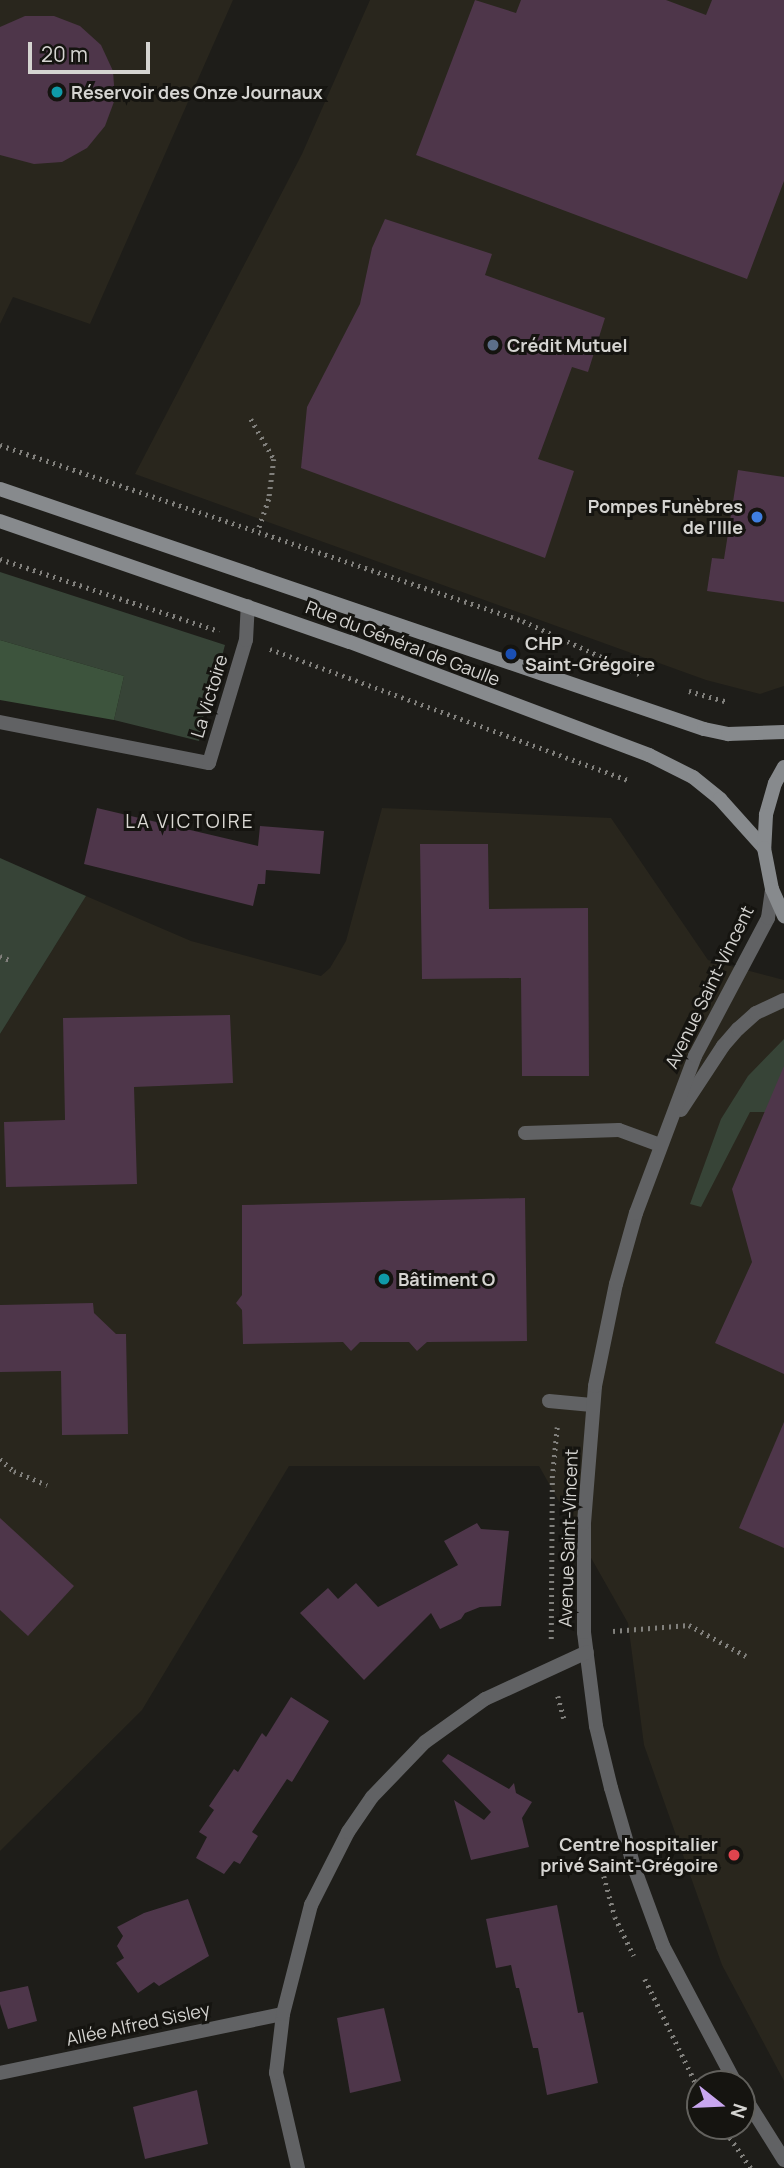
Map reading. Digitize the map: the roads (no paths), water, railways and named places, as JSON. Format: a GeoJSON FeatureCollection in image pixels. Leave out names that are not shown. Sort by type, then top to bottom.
{"type":"FeatureCollection","features":[{"type":"Feature","properties":{"kind":"main road","name":"Rue du Général de Gaulle"},"geometry":{"type":"LineString","coordinates":[[0,489],[704,729],[728,734],[784,732]]}},
{"type":"Feature","properties":{"kind":"main road","name":"Rue du Général de Gaulle"},"geometry":{"type":"LineString","coordinates":[[0,521],[248,606],[649,755],[693,776],[720,799],[764,848]]}},
{"type":"Feature","properties":{"kind":"main road"},"geometry":{"type":"LineString","coordinates":[[784,767],[775,783],[766,815],[764,848],[772,888],[784,916]]}},
{"type":"Feature","properties":{"kind":"street","name":"La Victoire"},"geometry":{"type":"LineString","coordinates":[[0,722],[209,763],[246,640],[248,606]]}},
{"type":"Feature","properties":{"kind":"street","name":"Avenue Saint-Vincent"},"geometry":{"type":"LineString","coordinates":[[729,2070],[663,1946],[634,1867],[596,1726],[584,1632],[584,1523],[593,1405],[616,1283],[636,1213],[695,1056],[768,918],[772,888]]}},
{"type":"Feature","properties":{"kind":"street","name":"Avenue Saint-Vincent"},"geometry":{"type":"LineString","coordinates":[[661,1143],[723,1046],[756,1013],[784,1000]]}},
{"type":"Feature","properties":{"kind":"street"},"geometry":{"type":"LineString","coordinates":[[525,1133],[619,1130],[661,1143]]}},
{"type":"Feature","properties":{"kind":"street"},"geometry":{"type":"LineString","coordinates":[[549,1401],[593,1405]]}},
{"type":"Feature","properties":{"kind":"street"},"geometry":{"type":"LineString","coordinates":[[298,2168],[276,2073],[283,2014],[311,1905],[348,1832],[372,1797],[425,1742],[485,1699],[587,1652]]}},
{"type":"Feature","properties":{"kind":"street","name":"Allée Alfred Sisley"},"geometry":{"type":"LineString","coordinates":[[0,2073],[283,2014]]}},
{"type":"Feature","properties":{"kind":"street"},"geometry":{"type":"LineString","coordinates":[[756,2115],[784,2160]]}},
{"type":"Feature","properties":{"kind":"place","name":"Réservoir des Onze Journaux"},"geometry":{"type":"Point","coordinates":[57,92]}},
{"type":"Feature","properties":{"kind":"place","name":"Crédit Mutuel"},"geometry":{"type":"Point","coordinates":[493,345]}},
{"type":"Feature","properties":{"kind":"place","name":"Pompes Funèbres de l'Ille"},"geometry":{"type":"Point","coordinates":[757,517]}},
{"type":"Feature","properties":{"kind":"place","name":"CHP Saint-Grégoire"},"geometry":{"type":"Point","coordinates":[511,654]}},
{"type":"Feature","properties":{"kind":"place","name":"Bâtiment O"},"geometry":{"type":"Point","coordinates":[384,1279]}},
{"type":"Feature","properties":{"kind":"place","name":"Centre hospitalier privé Saint-Grégoire"},"geometry":{"type":"Point","coordinates":[734,1855]}},
{"type":"Feature","properties":{"kind":"district","name":"LA VICTOIRE"},"geometry":{"type":"Point","coordinates":[190,822]}}]}
